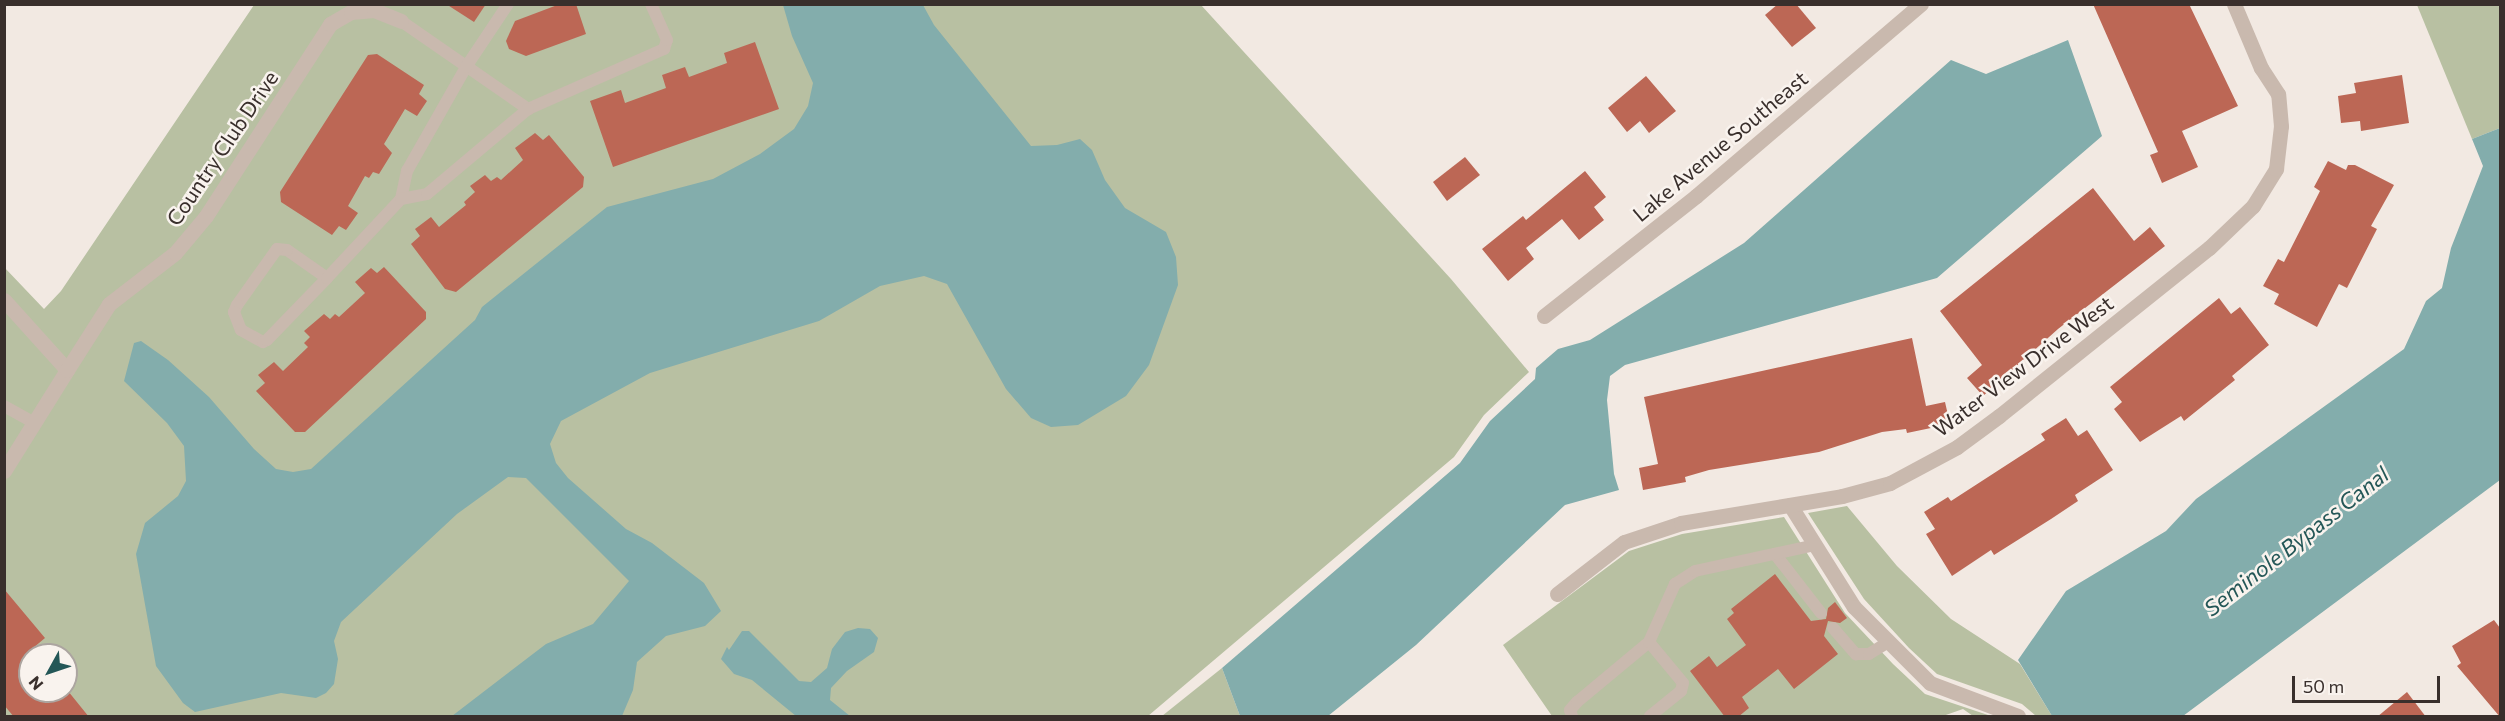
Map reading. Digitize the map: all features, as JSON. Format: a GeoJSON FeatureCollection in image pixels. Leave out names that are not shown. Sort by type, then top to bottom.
{"type":"FeatureCollection","features":[{"type":"Feature","properties":{"kind":"street","name":"Lake Avenue Southeast"},"geometry":{"type":"LineString","coordinates":[[1544,316],[1695,196],[1921,4]]}},
{"type":"Feature","properties":{"kind":"street","name":"Water View Drive West"},"geometry":{"type":"LineString","coordinates":[[1557,594],[1624,542],[1681,523],[1790,505],[1890,483],[1957,447],[2200,255],[2253,206],[2276,170],[2281,126],[2278,94],[2261,68],[2234,4]]}},
{"type":"Feature","properties":{"kind":"street","name":"Country Club Drive"},"geometry":{"type":"LineString","coordinates":[[4,471],[109,304],[175,253],[206,216],[330,24],[351,12],[374,10],[401,21]]}},
{"type":"Feature","properties":{"kind":"street"},"geometry":{"type":"LineString","coordinates":[[4,300],[68,370]]}},
{"type":"Feature","properties":{"kind":"street"},"geometry":{"type":"LineString","coordinates":[[1790,505],[1854,606],[1930,683],[2019,717]]}},
{"type":"Feature","properties":{"kind":"lane"},"geometry":{"type":"LineString","coordinates":[[327,278],[288,250],[278,249],[237,305],[234,312],[241,330],[263,342],[267,340],[327,278],[401,199],[407,171],[466,67],[508,4]]}},
{"type":"Feature","properties":{"kind":"lane"},"geometry":{"type":"LineString","coordinates":[[401,199],[427,194],[528,109],[664,49],[667,40],[651,4]]}},
{"type":"Feature","properties":{"kind":"lane"},"geometry":{"type":"LineString","coordinates":[[401,21],[528,109]]}},
{"type":"Feature","properties":{"kind":"lane"},"geometry":{"type":"LineString","coordinates":[[4,406],[35,423]]}},
{"type":"Feature","properties":{"kind":"lane"},"geometry":{"type":"LineString","coordinates":[[1572,717],[1570,710],[1577,702],[1649,642],[1675,584],[1695,571],[1815,545]]}},
{"type":"Feature","properties":{"kind":"lane"},"geometry":{"type":"LineString","coordinates":[[1775,554],[1821,613]]}},
{"type":"Feature","properties":{"kind":"lane"},"geometry":{"type":"LineString","coordinates":[[1833,628],[1856,654],[1869,654],[1888,642]]}},
{"type":"Feature","properties":{"kind":"lane"},"geometry":{"type":"LineString","coordinates":[[1649,642],[1683,682],[1681,692],[1650,717]]}},
{"type":"Feature","properties":{"kind":"green space"},"geometry":{"type":"Polygon","coordinates":[[[254,5],[1201,5],[1451,279],[1529,372],[1484,415],[1454,457],[1148,716],[5,716],[4,267],[44,309],[61,291],[254,5]]]}},
{"type":"Feature","properties":{"kind":"green space"},"geometry":{"type":"Polygon","coordinates":[[[2417,5],[2500,5],[2500,128],[2472,139],[2417,5]]]}},
{"type":"Feature","properties":{"kind":"green space"},"geometry":{"type":"Polygon","coordinates":[[[1847,506],[1897,566],[1951,619],[2020,664],[2052,716],[2036,716],[2022,704],[1937,674],[1909,648],[1864,599],[1808,513],[1847,506]]]}},
{"type":"Feature","properties":{"kind":"green space"},"geometry":{"type":"Polygon","coordinates":[[[1784,517],[1845,613],[1893,664],[1925,694],[1991,716],[1973,716],[1963,709],[1943,716],[1552,716],[1503,645],[1629,551],[1682,534],[1784,517]]]}},
{"type":"Feature","properties":{"kind":"green space"},"geometry":{"type":"Polygon","coordinates":[[[1222,668],[1240,716],[1162,716],[1222,668]]]}},
{"type":"Feature","properties":{"kind":"water"},"geometry":{"type":"Polygon","coordinates":[[[783,5],[923,5],[934,25],[1031,146],[1057,145],[1080,139],[1092,150],[1105,180],[1125,208],[1166,232],[1176,257],[1178,285],[1149,365],[1126,396],[1078,425],[1051,427],[1031,418],[1006,389],[947,284],[924,276],[880,286],[819,321],[650,373],[561,421],[550,444],[556,463],[568,478],[626,529],[652,543],[704,583],[721,611],[705,626],[666,636],[637,662],[633,690],[622,716],[452,716],[546,644],[593,624],[629,581],[526,478],[508,477],[457,514],[341,622],[334,641],[338,659],[334,684],[326,693],[316,698],[281,693],[195,712],[183,703],[156,666],[136,554],[145,523],[178,496],[186,481],[184,446],[167,423],[124,381],[134,343],[141,341],[168,360],[209,397],[254,449],[276,469],[293,472],[311,469],[475,320],[482,307],[607,207],[713,179],[760,154],[794,129],[808,106],[813,83],[792,36],[783,5]]]}},
{"type":"Feature","properties":{"kind":"water"},"geometry":{"type":"Polygon","coordinates":[[[2068,40],[2102,136],[1937,278],[1625,365],[1610,376],[1607,400],[1614,474],[1619,490],[1565,505],[1416,645],[1328,716],[1240,716],[1222,668],[1460,463],[1490,421],[1535,379],[1536,368],[1558,349],[1590,340],[1744,243],[1951,60],[1986,74],[2068,40]]]}},
{"type":"Feature","properties":{"kind":"water","name":"Seminole Bypass Canal"},"geometry":{"type":"Polygon","coordinates":[[[2500,128],[2500,480],[2183,716],[2052,716],[2018,660],[2066,591],[2166,531],[2196,499],[2404,349],[2426,301],[2442,288],[2451,248],[2483,166],[2472,139],[2500,128]]]}},
{"type":"Feature","properties":{"kind":"water"},"geometry":{"type":"Polygon","coordinates":[[[858,628],[870,629],[878,638],[874,652],[847,671],[831,688],[830,700],[850,716],[796,716],[752,680],[734,674],[721,659],[727,647],[729,650],[742,631],[749,631],[799,681],[811,682],[827,668],[832,649],[845,632],[858,628]]]}},
{"type":"Feature","properties":{"kind":"building"},"geometry":{"type":"Polygon","coordinates":[[[446,4],[486,4],[474,22],[446,4]]]}},
{"type":"Feature","properties":{"kind":"building"},"geometry":{"type":"Polygon","coordinates":[[[560,4],[576,4],[586,34],[526,56],[509,49],[506,41],[515,21],[560,4]]]}},
{"type":"Feature","properties":{"kind":"building"},"geometry":{"type":"Polygon","coordinates":[[[1778,4],[1796,4],[1816,28],[1792,47],[1765,15],[1778,4]]]}},
{"type":"Feature","properties":{"kind":"building"},"geometry":{"type":"Polygon","coordinates":[[[2093,4],[2189,4],[2238,106],[2182,131],[2198,167],[2162,183],[2150,155],[2158,152],[2093,4]]]}},
{"type":"Feature","properties":{"kind":"building"},"geometry":{"type":"Polygon","coordinates":[[[755,42],[779,109],[613,167],[590,101],[621,90],[625,103],[666,88],[662,75],[685,67],[689,77],[727,63],[724,53],[755,42]]]}},
{"type":"Feature","properties":{"kind":"building"},"geometry":{"type":"Polygon","coordinates":[[[377,54],[424,85],[419,94],[427,101],[417,116],[405,109],[384,144],[392,153],[379,174],[373,172],[369,178],[365,176],[348,206],[358,213],[346,230],[339,226],[332,235],[281,202],[280,192],[368,55],[377,54]]]}},
{"type":"Feature","properties":{"kind":"building"},"geometry":{"type":"Polygon","coordinates":[[[2402,75],[2409,123],[2361,131],[2360,121],[2341,123],[2338,96],[2356,93],[2354,83],[2402,75]]]}},
{"type":"Feature","properties":{"kind":"building"},"geometry":{"type":"Polygon","coordinates":[[[1646,76],[1676,111],[1649,133],[1640,121],[1627,132],[1608,108],[1646,76]]]}},
{"type":"Feature","properties":{"kind":"building"},"geometry":{"type":"Polygon","coordinates":[[[535,133],[543,140],[549,135],[584,177],[583,187],[456,292],[445,289],[411,244],[420,236],[415,229],[431,217],[439,227],[466,205],[464,202],[475,192],[470,186],[485,175],[491,181],[497,177],[501,180],[523,160],[515,148],[535,133]]]}},
{"type":"Feature","properties":{"kind":"building"},"geometry":{"type":"Polygon","coordinates":[[[1465,157],[1480,175],[1447,201],[1433,182],[1465,157]]]}},
{"type":"Feature","properties":{"kind":"building"},"geometry":{"type":"Polygon","coordinates":[[[2328,161],[2346,170],[2348,165],[2355,165],[2394,185],[2371,226],[2377,229],[2347,288],[2339,284],[2317,327],[2274,304],[2279,294],[2263,286],[2278,259],[2284,262],[2320,191],[2314,187],[2328,161]]]}},
{"type":"Feature","properties":{"kind":"building"},"geometry":{"type":"Polygon","coordinates":[[[1585,171],[1606,197],[1594,207],[1604,220],[1579,240],[1562,219],[1526,248],[1534,259],[1508,281],[1482,249],[1523,216],[1526,220],[1585,171]]]}},
{"type":"Feature","properties":{"kind":"building"},"geometry":{"type":"Polygon","coordinates":[[[2093,188],[2134,241],[2150,227],[2165,246],[2058,329],[1983,396],[1967,378],[1982,365],[1940,311],[2093,188]]]}},
{"type":"Feature","properties":{"kind":"building"},"geometry":{"type":"Polygon","coordinates":[[[384,267],[426,312],[426,319],[305,432],[295,432],[256,391],[265,383],[258,375],[274,362],[283,371],[308,347],[304,343],[310,337],[304,331],[324,314],[330,319],[335,314],[339,317],[365,293],[355,282],[371,268],[377,273],[384,267]]]}},
{"type":"Feature","properties":{"kind":"building"},"geometry":{"type":"Polygon","coordinates":[[[2219,298],[2231,314],[2240,307],[2269,345],[2232,376],[2235,380],[2184,421],[2181,416],[2140,442],[2114,409],[2122,402],[2110,387],[2219,298]]]}},
{"type":"Feature","properties":{"kind":"building"},"geometry":{"type":"Polygon","coordinates":[[[1912,338],[1926,406],[1945,402],[1950,424],[1907,433],[1906,429],[1882,432],[1819,452],[1709,470],[1685,477],[1686,482],[1643,490],[1639,468],[1658,464],[1644,397],[1912,338]]]}},
{"type":"Feature","properties":{"kind":"building"},"geometry":{"type":"Polygon","coordinates":[[[2066,418],[2078,436],[2087,430],[2113,470],[2075,495],[2078,501],[2051,519],[1994,555],[1991,550],[1952,576],[1926,534],[1935,529],[1924,512],[1948,497],[1951,501],[2045,440],[2041,434],[2066,418]]]}},
{"type":"Feature","properties":{"kind":"building"},"geometry":{"type":"Polygon","coordinates":[[[1775,574],[1811,621],[1826,619],[1828,608],[1835,602],[1847,618],[1840,623],[1828,621],[1824,636],[1838,654],[1794,689],[1778,669],[1742,697],[1749,708],[1738,717],[1725,717],[1690,671],[1709,656],[1717,667],[1746,645],[1727,619],[1734,613],[1731,609],[1775,574]]]}},
{"type":"Feature","properties":{"kind":"building"},"geometry":{"type":"Polygon","coordinates":[[[4,589],[45,638],[39,643],[18,643],[18,703],[78,703],[89,717],[14,717],[4,705],[4,589]]]}},
{"type":"Feature","properties":{"kind":"building"},"geometry":{"type":"Polygon","coordinates":[[[2494,620],[2500,628],[2500,717],[2457,666],[2461,663],[2452,646],[2494,620]]]}},
{"type":"Feature","properties":{"kind":"building"},"geometry":{"type":"Polygon","coordinates":[[[2407,692],[2426,717],[2377,717],[2407,692]]]}}]}
